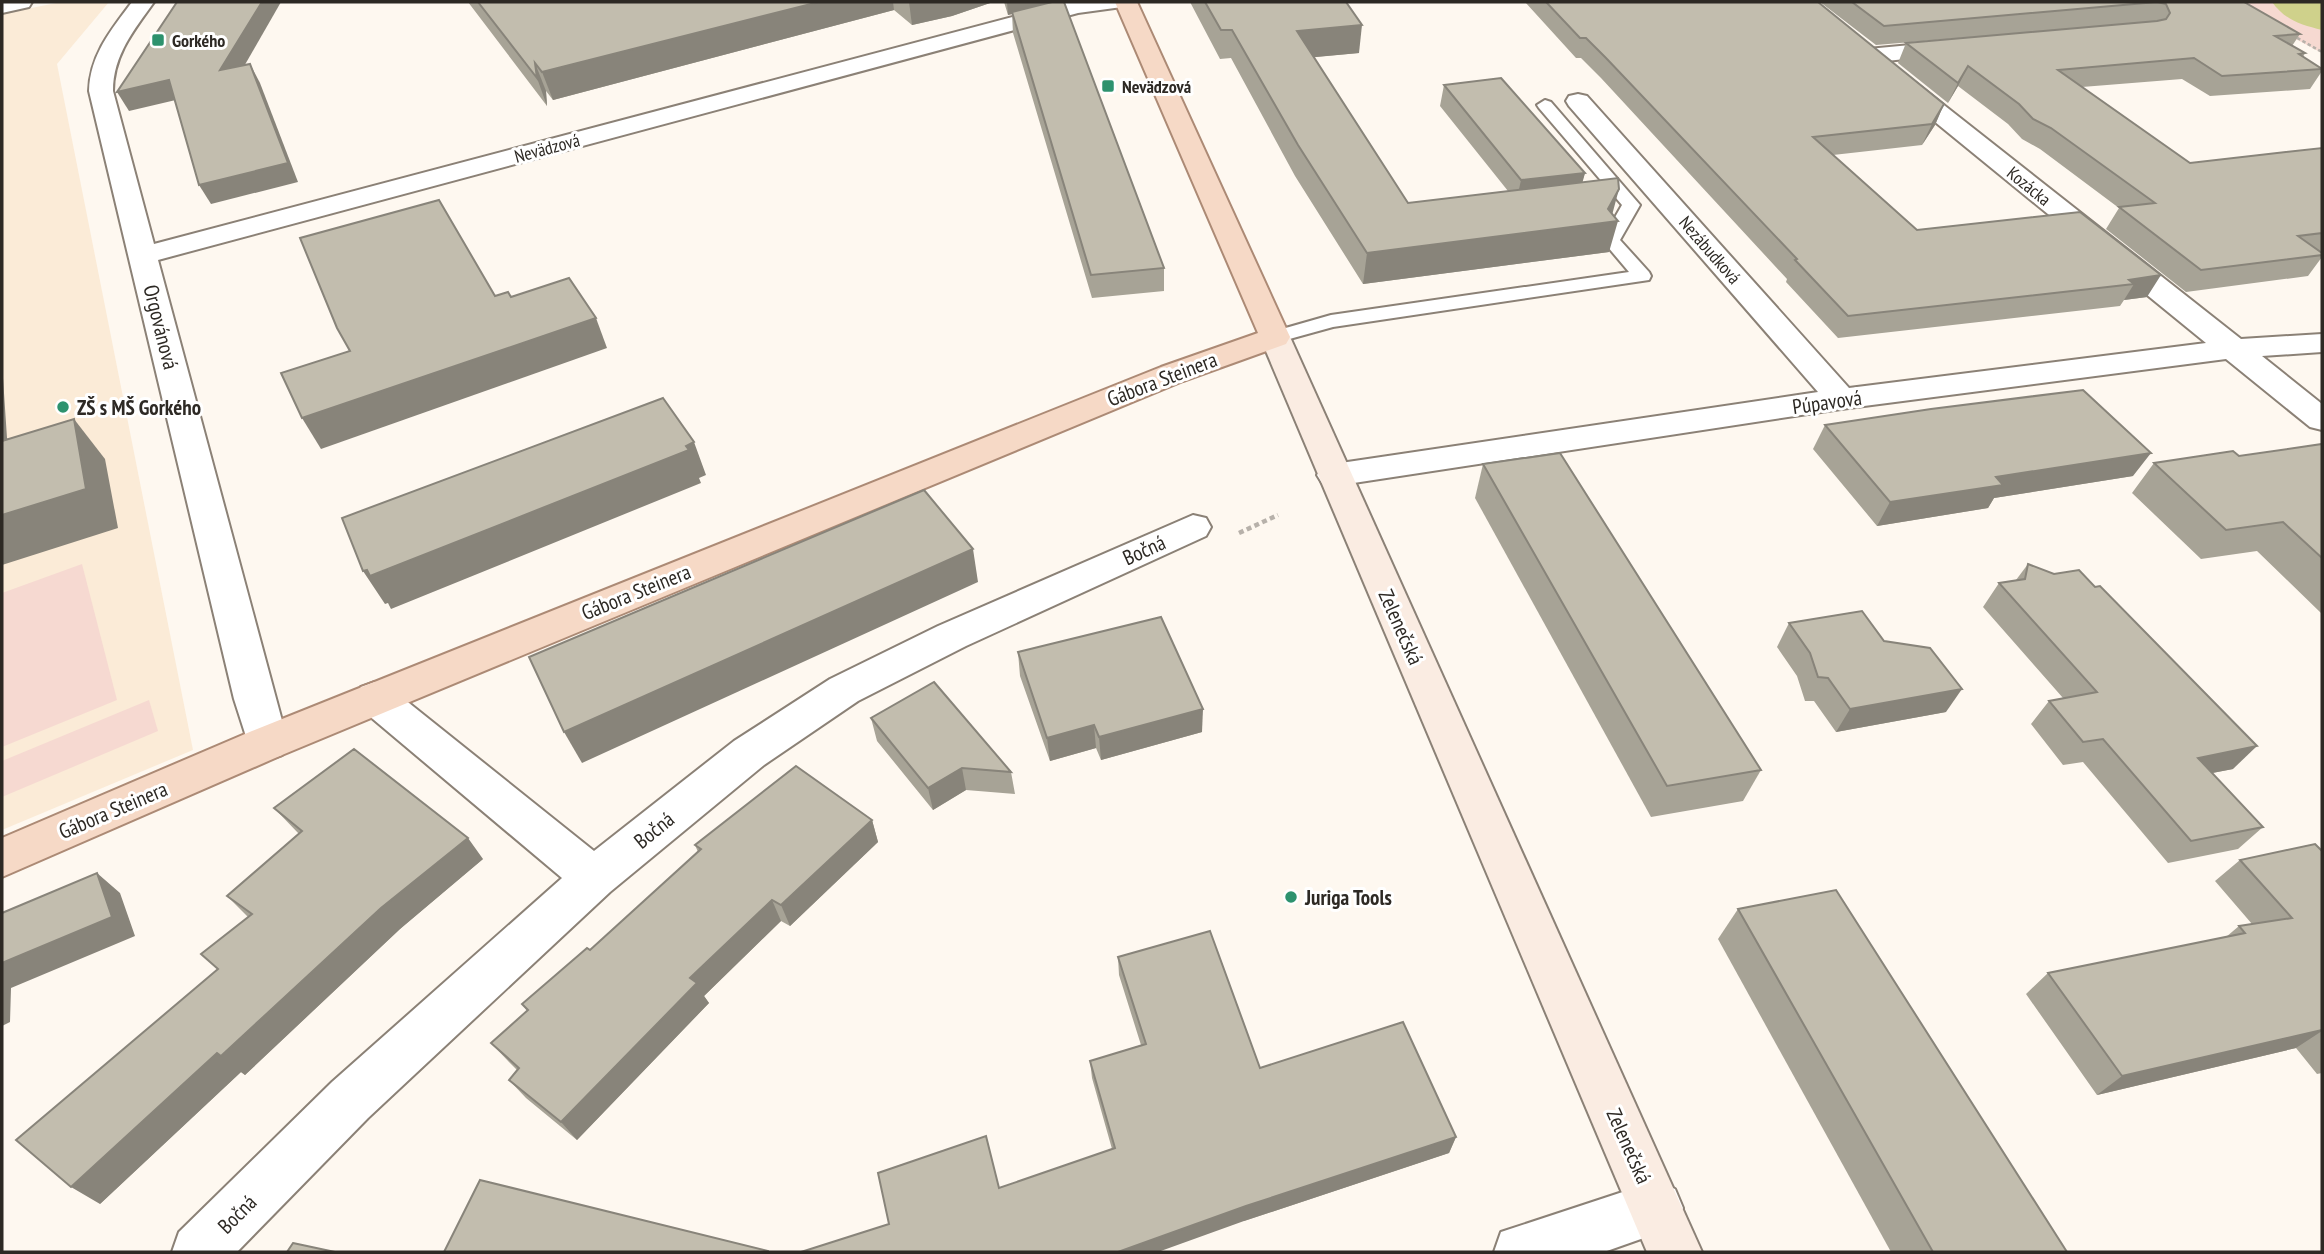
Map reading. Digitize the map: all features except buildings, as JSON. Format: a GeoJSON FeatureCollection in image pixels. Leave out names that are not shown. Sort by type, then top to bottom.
{"type":"FeatureCollection","features":[{"type":"Feature","properties":{"kind":"main road","name":"Zelenečská"},"geometry":{"type":"LineString","coordinates":[[1126,2],[1275,337]]}},
{"type":"Feature","properties":{"kind":"main road","name":"Gábora Steinera"},"geometry":{"type":"LineString","coordinates":[[2,858],[375,698],[1172,374],[1275,337]]}},
{"type":"Feature","properties":{"kind":"street"},"geometry":{"type":"LineString","coordinates":[[2,6],[22,2]]}},
{"type":"Feature","properties":{"kind":"street","name":"Orgovánová"},"geometry":{"type":"LineString","coordinates":[[143,2],[105,57],[100,80],[267,743]]}},
{"type":"Feature","properties":{"kind":"street","name":"Nevädzová"},"geometry":{"type":"LineString","coordinates":[[143,255],[1077,7],[1114,2]]}},
{"type":"Feature","properties":{"kind":"street","name":"Kozácka"},"geometry":{"type":"LineString","coordinates":[[1974,47],[1858,48],[2322,420]]}},
{"type":"Feature","properties":{"kind":"street","name":"Nezábudková"},"geometry":{"type":"LineString","coordinates":[[1578,101],[1841,399]]}},
{"type":"Feature","properties":{"kind":"street","name":"Zelenečská"},"geometry":{"type":"LineString","coordinates":[[1275,337],[1666,1230]]}},
{"type":"Feature","properties":{"kind":"street","name":"Púpavová"},"geometry":{"type":"LineString","coordinates":[[1334,475],[1841,399],[2232,349],[2322,342]]}},
{"type":"Feature","properties":{"kind":"street","name":"Bočná"},"geometry":{"type":"LineString","coordinates":[[199,1252],[350,1100],[594,878],[749,753],[844,691],[951,636],[1193,527]]}},
{"type":"Feature","properties":{"kind":"street"},"geometry":{"type":"LineString","coordinates":[[375,698],[594,878]]}},
{"type":"Feature","properties":{"kind":"street"},"geometry":{"type":"LineString","coordinates":[[1521,1252],[1666,1230]]}},
{"type":"Feature","properties":{"kind":"lane"},"geometry":{"type":"LineString","coordinates":[[1275,337],[1331,321],[1642,276],[1611,240],[1631,205],[1545,105]]}},
{"type":"Feature","properties":{"kind":"path"},"geometry":{"type":"LineString","coordinates":[[2287,33],[2322,52]]}},
{"type":"Feature","properties":{"kind":"shaded area","name":"ZŠ s MŠ Gorkého"},"geometry":{"type":"Polygon","coordinates":[[[61,2],[109,2],[57,64],[193,750],[2,830],[2,14],[61,2]]]}},
{"type":"Feature","properties":{"kind":"shaded area"},"geometry":{"type":"Polygon","coordinates":[[[2227,2],[2322,2],[2322,53],[2227,2]]]}},
{"type":"Feature","properties":{"kind":"shaded area"},"geometry":{"type":"Polygon","coordinates":[[[82,564],[117,700],[2,747],[2,593],[82,564]]]}},
{"type":"Feature","properties":{"kind":"shaded area"},"geometry":{"type":"Polygon","coordinates":[[[149,700],[158,731],[2,797],[2,761],[149,700]]]}},
{"type":"Feature","properties":{"kind":"waterway"},"geometry":{"type":"LineString","coordinates":[[2302,2],[2322,12]]}},
{"type":"Feature","properties":{"kind":"place","name":"Gorkého"},"geometry":{"type":"Point","coordinates":[158,40]}},
{"type":"Feature","properties":{"kind":"place","name":"Nevädzová"},"geometry":{"type":"Point","coordinates":[1108,86]}},
{"type":"Feature","properties":{"kind":"place","name":"ZŠ s MŠ Gorkého"},"geometry":{"type":"Point","coordinates":[63,407]}},
{"type":"Feature","properties":{"kind":"place","name":"Juriga Tools"},"geometry":{"type":"Point","coordinates":[1291,897]}}]}
